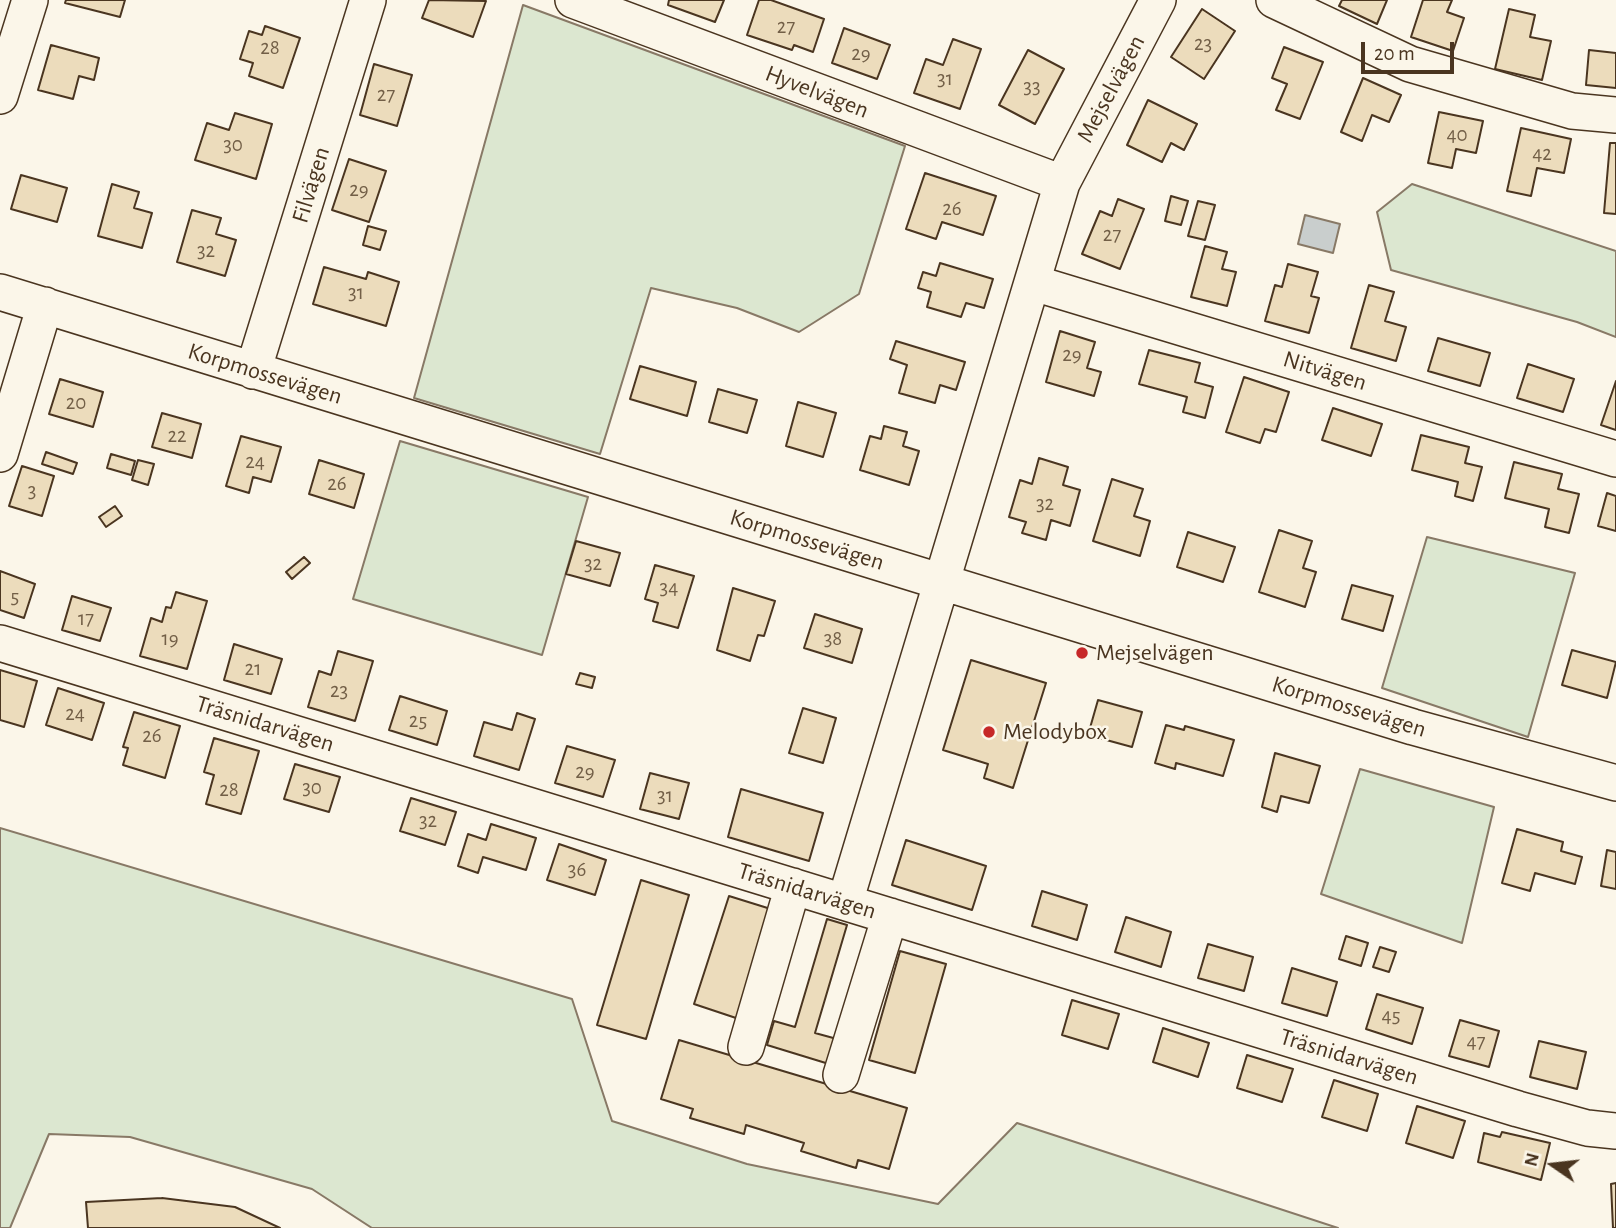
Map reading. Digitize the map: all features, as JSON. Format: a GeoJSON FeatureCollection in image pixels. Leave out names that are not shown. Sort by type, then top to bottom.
{"type":"FeatureCollection","features":[{"type":"Feature","properties":{"kind":"street"},"geometry":{"type":"LineString","coordinates":[[0,96],[30,0]]}},
{"type":"Feature","properties":{"kind":"street","name":"Filvägen"},"geometry":{"type":"LineString","coordinates":[[253,371],[368,0]]}},
{"type":"Feature","properties":{"kind":"street","name":"Hyvelvägen"},"geometry":{"type":"LineString","coordinates":[[573,0],[1062,183]]}},
{"type":"Feature","properties":{"kind":"street","name":"Mejselvägen"},"geometry":{"type":"LineString","coordinates":[[845,902],[939,581],[1034,283],[1062,183],[1158,0]]}},
{"type":"Feature","properties":{"kind":"street"},"geometry":{"type":"LineString","coordinates":[[1274,0],[1410,64],[1572,111],[1616,115]]}},
{"type":"Feature","properties":{"kind":"street","name":"Nitvägen"},"geometry":{"type":"LineString","coordinates":[[1034,283],[1616,458]]}},
{"type":"Feature","properties":{"kind":"street","name":"Korpmossevägen"},"geometry":{"type":"LineString","coordinates":[[0,292],[1413,727],[1616,783]]}},
{"type":"Feature","properties":{"kind":"street"},"geometry":{"type":"LineString","coordinates":[[0,454],[45,306]]}},
{"type":"Feature","properties":{"kind":"street","name":"Träsnidarvägen"},"geometry":{"type":"LineString","coordinates":[[0,643],[1518,1109],[1587,1128],[1616,1131]]}},
{"type":"Feature","properties":{"kind":"street"},"geometry":{"type":"LineString","coordinates":[[746,1047],[793,886]]}},
{"type":"Feature","properties":{"kind":"street"},"geometry":{"type":"LineString","coordinates":[[841,1076],[890,916]]}},
{"type":"Feature","properties":{"kind":"green space"},"geometry":{"type":"Polygon","coordinates":[[[523,5],[905,146],[859,294],[799,332],[737,308],[651,288],[600,454],[414,398],[523,5]]]}},
{"type":"Feature","properties":{"kind":"green space"},"geometry":{"type":"Polygon","coordinates":[[[1412,184],[1616,251],[1616,337],[1577,322],[1391,270],[1377,212],[1412,184]]]}},
{"type":"Feature","properties":{"kind":"green space"},"geometry":{"type":"Polygon","coordinates":[[[400,441],[588,497],[542,655],[353,599],[400,441]]]}},
{"type":"Feature","properties":{"kind":"green space"},"geometry":{"type":"Polygon","coordinates":[[[1427,537],[1575,573],[1528,737],[1382,688],[1427,537]]]}},
{"type":"Feature","properties":{"kind":"green space"},"geometry":{"type":"Polygon","coordinates":[[[1360,769],[1494,807],[1462,943],[1321,894],[1360,769]]]}},
{"type":"Feature","properties":{"kind":"green space"},"geometry":{"type":"Polygon","coordinates":[[[0,828],[572,999],[612,1121],[747,1164],[938,1204],[1017,1123],[1338,1228],[372,1228],[312,1189],[130,1137],[49,1134],[10,1228],[0,1228],[0,828]]]}},
{"type":"Feature","properties":{"kind":"shaded area"},"geometry":{"type":"Polygon","coordinates":[[[1305,215],[1340,224],[1333,253],[1298,244],[1305,215]]]}},
{"type":"Feature","properties":{"kind":"building"},"geometry":{"type":"Polygon","coordinates":[[[66,0],[125,0],[120,17],[65,3],[66,0]]]}},
{"type":"Feature","properties":{"kind":"building"},"geometry":{"type":"Polygon","coordinates":[[[429,0],[486,1],[473,37],[422,18],[429,0]]]}},
{"type":"Feature","properties":{"kind":"building"},"geometry":{"type":"Polygon","coordinates":[[[669,0],[724,0],[715,22],[668,5],[669,0]]]}},
{"type":"Feature","properties":{"kind":"building"},"geometry":{"type":"Polygon","coordinates":[[[759,0],[771,0],[824,19],[813,52],[794,45],[792,50],[747,35],[759,0]]]}},
{"type":"Feature","properties":{"kind":"building"},"geometry":{"type":"Polygon","coordinates":[[[1342,0],[1387,0],[1377,24],[1339,6],[1342,0]]]}},
{"type":"Feature","properties":{"kind":"building"},"geometry":{"type":"Polygon","coordinates":[[[1423,0],[1452,0],[1447,12],[1464,18],[1453,51],[1411,37],[1423,0]]]}},
{"type":"Feature","properties":{"kind":"building"},"geometry":{"type":"Polygon","coordinates":[[[1202,9],[1235,31],[1204,79],[1171,57],[1202,9]]]}},
{"type":"Feature","properties":{"kind":"building"},"geometry":{"type":"Polygon","coordinates":[[[1509,9],[1535,15],[1530,37],[1551,41],[1542,80],[1495,69],[1509,9]]]}},
{"type":"Feature","properties":{"kind":"building"},"geometry":{"type":"Polygon","coordinates":[[[265,26],[300,38],[283,88],[249,76],[253,63],[240,59],[249,31],[262,35],[265,26]]]}},
{"type":"Feature","properties":{"kind":"building"},"geometry":{"type":"Polygon","coordinates":[[[844,28],[890,45],[877,79],[832,63],[844,28]]]}},
{"type":"Feature","properties":{"kind":"building"},"geometry":{"type":"Polygon","coordinates":[[[953,39],[981,49],[960,109],[914,93],[926,59],[943,65],[953,39]]]}},
{"type":"Feature","properties":{"kind":"building"},"geometry":{"type":"Polygon","coordinates":[[[51,45],[99,58],[94,80],[79,76],[73,99],[38,90],[51,45]]]}},
{"type":"Feature","properties":{"kind":"building"},"geometry":{"type":"Polygon","coordinates":[[[1284,47],[1323,62],[1300,119],[1276,110],[1287,84],[1272,78],[1284,47]]]}},
{"type":"Feature","properties":{"kind":"building"},"geometry":{"type":"Polygon","coordinates":[[[1028,50],[1064,69],[1035,124],[999,105],[1028,50]]]}},
{"type":"Feature","properties":{"kind":"building"},"geometry":{"type":"Polygon","coordinates":[[[1589,50],[1616,53],[1616,88],[1586,85],[1589,50]]]}},
{"type":"Feature","properties":{"kind":"building"},"geometry":{"type":"Polygon","coordinates":[[[374,64],[412,75],[397,126],[360,115],[374,64]]]}},
{"type":"Feature","properties":{"kind":"building"},"geometry":{"type":"Polygon","coordinates":[[[1363,78],[1401,95],[1389,122],[1372,115],[1362,141],[1341,132],[1363,78]]]}},
{"type":"Feature","properties":{"kind":"building"},"geometry":{"type":"Polygon","coordinates":[[[1148,100],[1197,124],[1184,150],[1171,143],[1162,162],[1127,145],[1148,100]]]}},
{"type":"Feature","properties":{"kind":"building"},"geometry":{"type":"Polygon","coordinates":[[[1439,112],[1483,121],[1476,153],[1456,149],[1452,168],[1428,163],[1439,112]]]}},
{"type":"Feature","properties":{"kind":"building"},"geometry":{"type":"Polygon","coordinates":[[[235,113],[272,124],[256,179],[195,160],[207,123],[229,130],[235,113]]]}},
{"type":"Feature","properties":{"kind":"building"},"geometry":{"type":"Polygon","coordinates":[[[1521,128],[1571,139],[1564,173],[1537,168],[1531,196],[1507,191],[1521,128]]]}},
{"type":"Feature","properties":{"kind":"building"},"geometry":{"type":"Polygon","coordinates":[[[1610,143],[1616,143],[1616,214],[1604,213],[1610,143]]]}},
{"type":"Feature","properties":{"kind":"building"},"geometry":{"type":"Polygon","coordinates":[[[349,159],[386,171],[369,222],[332,210],[349,159]]]}},
{"type":"Feature","properties":{"kind":"building"},"geometry":{"type":"Polygon","coordinates":[[[925,173],[996,196],[983,235],[942,222],[936,239],[906,229],[925,173]]]}},
{"type":"Feature","properties":{"kind":"building"},"geometry":{"type":"Polygon","coordinates":[[[21,175],[67,188],[57,222],[11,209],[21,175]]]}},
{"type":"Feature","properties":{"kind":"building"},"geometry":{"type":"Polygon","coordinates":[[[112,184],[139,192],[134,208],[152,213],[142,248],[98,236],[112,184]]]}},
{"type":"Feature","properties":{"kind":"building"},"geometry":{"type":"Polygon","coordinates":[[[1171,196],[1188,201],[1181,225],[1165,221],[1171,196]]]}},
{"type":"Feature","properties":{"kind":"building"},"geometry":{"type":"Polygon","coordinates":[[[1118,199],[1144,209],[1120,269],[1082,254],[1100,211],[1112,216],[1118,199]]]}},
{"type":"Feature","properties":{"kind":"building"},"geometry":{"type":"Polygon","coordinates":[[[1198,201],[1215,205],[1205,240],[1188,236],[1198,201]]]}},
{"type":"Feature","properties":{"kind":"building"},"geometry":{"type":"Polygon","coordinates":[[[192,210],[221,218],[216,234],[236,240],[225,276],[177,262],[192,210]]]}},
{"type":"Feature","properties":{"kind":"building"},"geometry":{"type":"Polygon","coordinates":[[[368,226],[386,231],[380,250],[363,245],[368,226]]]}},
{"type":"Feature","properties":{"kind":"building"},"geometry":{"type":"Polygon","coordinates":[[[1205,246],[1227,252],[1222,269],[1236,272],[1227,306],[1191,297],[1205,246]]]}},
{"type":"Feature","properties":{"kind":"building"},"geometry":{"type":"Polygon","coordinates":[[[940,263],[993,279],[984,308],[966,303],[961,317],[927,307],[931,292],[918,288],[923,272],[936,276],[940,263]]]}},
{"type":"Feature","properties":{"kind":"building"},"geometry":{"type":"Polygon","coordinates":[[[1288,264],[1318,272],[1311,296],[1319,298],[1309,333],[1265,321],[1275,285],[1282,287],[1288,264]]]}},
{"type":"Feature","properties":{"kind":"building"},"geometry":{"type":"Polygon","coordinates":[[[324,267],[366,279],[368,272],[399,282],[386,326],[313,304],[324,267]]]}},
{"type":"Feature","properties":{"kind":"building"},"geometry":{"type":"Polygon","coordinates":[[[1369,285],[1394,292],[1385,321],[1406,327],[1396,361],[1351,348],[1369,285]]]}},
{"type":"Feature","properties":{"kind":"building"},"geometry":{"type":"Polygon","coordinates":[[[1060,331],[1095,342],[1087,368],[1101,372],[1094,396],[1046,382],[1060,331]]]}},
{"type":"Feature","properties":{"kind":"building"},"geometry":{"type":"Polygon","coordinates":[[[1438,338],[1490,353],[1480,386],[1428,371],[1438,338]]]}},
{"type":"Feature","properties":{"kind":"building"},"geometry":{"type":"Polygon","coordinates":[[[896,341],[965,362],[956,390],[940,385],[935,403],[899,393],[907,365],[890,359],[896,341]]]}},
{"type":"Feature","properties":{"kind":"building"},"geometry":{"type":"Polygon","coordinates":[[[1149,350],[1200,363],[1195,382],[1213,387],[1205,418],[1183,412],[1187,397],[1139,384],[1149,350]]]}},
{"type":"Feature","properties":{"kind":"building"},"geometry":{"type":"Polygon","coordinates":[[[1528,364],[1574,379],[1563,412],[1517,398],[1528,364]]]}},
{"type":"Feature","properties":{"kind":"building"},"geometry":{"type":"Polygon","coordinates":[[[640,366],[696,382],[687,416],[630,399],[640,366]]]}},
{"type":"Feature","properties":{"kind":"building"},"geometry":{"type":"Polygon","coordinates":[[[1244,377],[1289,392],[1276,432],[1265,429],[1260,443],[1226,432],[1244,377]]]}},
{"type":"Feature","properties":{"kind":"building"},"geometry":{"type":"Polygon","coordinates":[[[60,379],[103,392],[93,427],[49,414],[60,379]]]}},
{"type":"Feature","properties":{"kind":"building"},"geometry":{"type":"Polygon","coordinates":[[[1616,381],[1616,430],[1601,425],[1616,381]]]}},
{"type":"Feature","properties":{"kind":"building"},"geometry":{"type":"Polygon","coordinates":[[[718,389],[757,400],[747,433],[709,422],[718,389]]]}},
{"type":"Feature","properties":{"kind":"building"},"geometry":{"type":"Polygon","coordinates":[[[798,402],[836,413],[823,457],[786,446],[798,402]]]}},
{"type":"Feature","properties":{"kind":"building"},"geometry":{"type":"Polygon","coordinates":[[[1333,408],[1382,424],[1371,456],[1322,440],[1333,408]]]}},
{"type":"Feature","properties":{"kind":"building"},"geometry":{"type":"Polygon","coordinates":[[[162,413],[201,424],[192,458],[152,447],[162,413]]]}},
{"type":"Feature","properties":{"kind":"building"},"geometry":{"type":"Polygon","coordinates":[[[884,426],[907,432],[903,446],[919,451],[909,485],[860,470],[870,436],[881,439],[884,426]]]}},
{"type":"Feature","properties":{"kind":"building"},"geometry":{"type":"Polygon","coordinates":[[[1421,435],[1469,447],[1465,463],[1482,467],[1473,501],[1455,496],[1458,482],[1412,470],[1421,435]]]}},
{"type":"Feature","properties":{"kind":"building"},"geometry":{"type":"Polygon","coordinates":[[[241,436],[281,447],[271,482],[253,477],[249,493],[226,486],[241,436]]]}},
{"type":"Feature","properties":{"kind":"building"},"geometry":{"type":"Polygon","coordinates":[[[46,452],[77,463],[73,474],[42,464],[46,452]]]}},
{"type":"Feature","properties":{"kind":"building"},"geometry":{"type":"Polygon","coordinates":[[[111,454],[135,461],[131,475],[107,468],[111,454]]]}},
{"type":"Feature","properties":{"kind":"building"},"geometry":{"type":"Polygon","coordinates":[[[1039,458],[1068,467],[1063,485],[1080,490],[1070,526],[1051,520],[1046,540],[1022,533],[1026,522],[1009,517],[1020,480],[1032,484],[1039,458]]]}},
{"type":"Feature","properties":{"kind":"building"},"geometry":{"type":"Polygon","coordinates":[[[138,460],[154,464],[148,485],[132,480],[138,460]]]}},
{"type":"Feature","properties":{"kind":"building"},"geometry":{"type":"Polygon","coordinates":[[[319,460],[364,474],[354,508],[309,494],[319,460]]]}},
{"type":"Feature","properties":{"kind":"building"},"geometry":{"type":"Polygon","coordinates":[[[1514,462],[1562,474],[1558,489],[1579,494],[1569,533],[1545,527],[1549,509],[1505,498],[1514,462]]]}},
{"type":"Feature","properties":{"kind":"building"},"geometry":{"type":"Polygon","coordinates":[[[22,466],[54,476],[42,516],[9,506],[22,466]]]}},
{"type":"Feature","properties":{"kind":"building"},"geometry":{"type":"Polygon","coordinates":[[[1112,479],[1143,489],[1134,516],[1150,521],[1140,556],[1093,541],[1112,479]]]}},
{"type":"Feature","properties":{"kind":"building"},"geometry":{"type":"Polygon","coordinates":[[[1607,493],[1616,496],[1616,531],[1598,526],[1607,493]]]}},
{"type":"Feature","properties":{"kind":"building"},"geometry":{"type":"Polygon","coordinates":[[[115,506],[122,516],[106,527],[99,517],[115,506]]]}},
{"type":"Feature","properties":{"kind":"building"},"geometry":{"type":"Polygon","coordinates":[[[1279,530],[1312,541],[1303,568],[1316,572],[1305,607],[1259,592],[1279,530]]]}},
{"type":"Feature","properties":{"kind":"building"},"geometry":{"type":"Polygon","coordinates":[[[1188,532],[1235,547],[1223,582],[1177,567],[1188,532]]]}},
{"type":"Feature","properties":{"kind":"building"},"geometry":{"type":"Polygon","coordinates":[[[576,541],[620,553],[610,586],[566,574],[576,541]]]}},
{"type":"Feature","properties":{"kind":"building"},"geometry":{"type":"Polygon","coordinates":[[[304,557],[310,563],[292,579],[286,572],[304,557]]]}},
{"type":"Feature","properties":{"kind":"building"},"geometry":{"type":"Polygon","coordinates":[[[655,565],[694,576],[678,628],[653,621],[658,603],[645,599],[655,565]]]}},
{"type":"Feature","properties":{"kind":"building"},"geometry":{"type":"Polygon","coordinates":[[[0,571],[35,584],[24,618],[0,610],[0,571]]]}},
{"type":"Feature","properties":{"kind":"building"},"geometry":{"type":"Polygon","coordinates":[[[1352,585],[1393,596],[1383,631],[1342,619],[1352,585]]]}},
{"type":"Feature","properties":{"kind":"building"},"geometry":{"type":"Polygon","coordinates":[[[733,588],[775,601],[764,636],[758,635],[750,661],[717,650],[733,588]]]}},
{"type":"Feature","properties":{"kind":"building"},"geometry":{"type":"Polygon","coordinates":[[[176,592],[207,601],[187,669],[140,656],[151,618],[162,622],[166,607],[171,608],[176,592]]]}},
{"type":"Feature","properties":{"kind":"building"},"geometry":{"type":"Polygon","coordinates":[[[72,596],[111,608],[100,641],[62,630],[72,596]]]}},
{"type":"Feature","properties":{"kind":"building"},"geometry":{"type":"Polygon","coordinates":[[[815,614],[862,629],[852,663],[804,648],[815,614]]]}},
{"type":"Feature","properties":{"kind":"building"},"geometry":{"type":"Polygon","coordinates":[[[234,644],[282,659],[271,694],[224,680],[234,644]]]}},
{"type":"Feature","properties":{"kind":"building"},"geometry":{"type":"Polygon","coordinates":[[[1572,650],[1616,662],[1607,698],[1562,685],[1572,650]]]}},
{"type":"Feature","properties":{"kind":"building"},"geometry":{"type":"Polygon","coordinates":[[[338,651],[373,661],[355,721],[308,707],[319,671],[331,675],[338,651]]]}},
{"type":"Feature","properties":{"kind":"building"},"geometry":{"type":"Polygon","coordinates":[[[971,660],[1046,683],[1013,788],[984,778],[988,764],[943,750],[971,660]]]}},
{"type":"Feature","properties":{"kind":"building"},"geometry":{"type":"Polygon","coordinates":[[[0,670],[37,681],[24,727],[0,720],[0,670]]]}},
{"type":"Feature","properties":{"kind":"building"},"geometry":{"type":"Polygon","coordinates":[[[580,673],[595,677],[592,688],[576,684],[580,673]]]}},
{"type":"Feature","properties":{"kind":"building"},"geometry":{"type":"Polygon","coordinates":[[[58,688],[104,703],[92,740],[46,725],[58,688]]]}},
{"type":"Feature","properties":{"kind":"building"},"geometry":{"type":"Polygon","coordinates":[[[400,696],[447,711],[437,745],[389,730],[400,696]]]}},
{"type":"Feature","properties":{"kind":"building"},"geometry":{"type":"Polygon","coordinates":[[[1098,700],[1142,712],[1132,747],[1088,735],[1098,700]]]}},
{"type":"Feature","properties":{"kind":"building"},"geometry":{"type":"Polygon","coordinates":[[[803,708],[836,718],[823,763],[789,753],[803,708]]]}},
{"type":"Feature","properties":{"kind":"building"},"geometry":{"type":"Polygon","coordinates":[[[134,712],[180,726],[165,778],[123,765],[128,748],[123,747],[134,712]]]}},
{"type":"Feature","properties":{"kind":"building"},"geometry":{"type":"Polygon","coordinates":[[[517,713],[535,719],[519,770],[474,756],[484,722],[512,730],[517,713]]]}},
{"type":"Feature","properties":{"kind":"building"},"geometry":{"type":"Polygon","coordinates":[[[1166,725],[1184,730],[1185,726],[1234,740],[1223,776],[1176,763],[1175,769],[1155,763],[1166,725]]]}},
{"type":"Feature","properties":{"kind":"building"},"geometry":{"type":"Polygon","coordinates":[[[214,738],[259,751],[241,814],[206,804],[214,775],[204,772],[214,738]]]}},
{"type":"Feature","properties":{"kind":"building"},"geometry":{"type":"Polygon","coordinates":[[[567,746],[615,760],[603,797],[555,783],[567,746]]]}},
{"type":"Feature","properties":{"kind":"building"},"geometry":{"type":"Polygon","coordinates":[[[1275,753],[1320,766],[1309,803],[1281,796],[1277,812],[1262,807],[1275,753]]]}},
{"type":"Feature","properties":{"kind":"building"},"geometry":{"type":"Polygon","coordinates":[[[295,764],[340,777],[329,812],[284,799],[295,764]]]}},
{"type":"Feature","properties":{"kind":"building"},"geometry":{"type":"Polygon","coordinates":[[[650,773],[689,783],[679,819],[640,809],[650,773]]]}},
{"type":"Feature","properties":{"kind":"building"},"geometry":{"type":"Polygon","coordinates":[[[741,789],[823,813],[809,861],[728,837],[741,789]]]}},
{"type":"Feature","properties":{"kind":"building"},"geometry":{"type":"Polygon","coordinates":[[[411,798],[456,812],[445,845],[400,831],[411,798]]]}},
{"type":"Feature","properties":{"kind":"building"},"geometry":{"type":"Polygon","coordinates":[[[491,824],[536,838],[526,870],[483,857],[478,873],[458,866],[468,834],[486,840],[491,824]]]}},
{"type":"Feature","properties":{"kind":"building"},"geometry":{"type":"Polygon","coordinates":[[[1517,829],[1563,842],[1561,851],[1582,857],[1575,884],[1535,873],[1530,891],[1502,883],[1517,829]]]}},
{"type":"Feature","properties":{"kind":"building"},"geometry":{"type":"Polygon","coordinates":[[[906,840],[986,866],[972,910],[892,885],[906,840]]]}},
{"type":"Feature","properties":{"kind":"building"},"geometry":{"type":"Polygon","coordinates":[[[559,844],[606,860],[595,895],[547,880],[559,844]]]}},
{"type":"Feature","properties":{"kind":"building"},"geometry":{"type":"Polygon","coordinates":[[[1607,850],[1616,852],[1616,889],[1601,886],[1607,850]]]}},
{"type":"Feature","properties":{"kind":"building"},"geometry":{"type":"Polygon","coordinates":[[[641,880],[689,895],[646,1039],[597,1025],[641,880]]]}},
{"type":"Feature","properties":{"kind":"building"},"geometry":{"type":"Polygon","coordinates":[[[1042,891],[1087,905],[1077,940],[1032,926],[1042,891]]]}},
{"type":"Feature","properties":{"kind":"building"},"geometry":{"type":"Polygon","coordinates":[[[729,896],[774,910],[739,1019],[694,1004],[729,896]]]}},
{"type":"Feature","properties":{"kind":"building"},"geometry":{"type":"Polygon","coordinates":[[[1126,917],[1171,932],[1161,967],[1115,952],[1126,917]]]}},
{"type":"Feature","properties":{"kind":"building"},"geometry":{"type":"Polygon","coordinates":[[[827,919],[847,925],[815,1033],[837,1039],[829,1064],[767,1045],[774,1021],[795,1027],[827,919]]]}},
{"type":"Feature","properties":{"kind":"building"},"geometry":{"type":"Polygon","coordinates":[[[1346,936],[1368,943],[1361,966],[1339,959],[1346,936]]]}},
{"type":"Feature","properties":{"kind":"building"},"geometry":{"type":"Polygon","coordinates":[[[1208,944],[1253,957],[1244,991],[1198,978],[1208,944]]]}},
{"type":"Feature","properties":{"kind":"building"},"geometry":{"type":"Polygon","coordinates":[[[1380,947],[1396,952],[1389,972],[1373,967],[1380,947]]]}},
{"type":"Feature","properties":{"kind":"building"},"geometry":{"type":"Polygon","coordinates":[[[900,951],[946,964],[915,1073],[869,1060],[900,951]]]}},
{"type":"Feature","properties":{"kind":"building"},"geometry":{"type":"Polygon","coordinates":[[[1292,968],[1337,982],[1327,1016],[1282,1003],[1292,968]]]}},
{"type":"Feature","properties":{"kind":"building"},"geometry":{"type":"Polygon","coordinates":[[[1377,994],[1423,1008],[1412,1044],[1366,1029],[1377,994]]]}},
{"type":"Feature","properties":{"kind":"building"},"geometry":{"type":"Polygon","coordinates":[[[1072,1000],[1119,1014],[1108,1049],[1062,1035],[1072,1000]]]}},
{"type":"Feature","properties":{"kind":"building"},"geometry":{"type":"Polygon","coordinates":[[[1460,1020],[1499,1031],[1489,1067],[1449,1056],[1460,1020]]]}},
{"type":"Feature","properties":{"kind":"building"},"geometry":{"type":"Polygon","coordinates":[[[1163,1028],[1209,1043],[1198,1077],[1153,1062],[1163,1028]]]}},
{"type":"Feature","properties":{"kind":"building"},"geometry":{"type":"Polygon","coordinates":[[[679,1040],[907,1108],[889,1169],[858,1160],[856,1168],[801,1151],[804,1143],[746,1125],[744,1134],[690,1118],[693,1109],[661,1099],[679,1040]]]}},
{"type":"Feature","properties":{"kind":"building"},"geometry":{"type":"Polygon","coordinates":[[[1539,1041],[1586,1052],[1577,1089],[1530,1077],[1539,1041]]]}},
{"type":"Feature","properties":{"kind":"building"},"geometry":{"type":"Polygon","coordinates":[[[1247,1055],[1293,1069],[1282,1102],[1237,1088],[1247,1055]]]}},
{"type":"Feature","properties":{"kind":"building"},"geometry":{"type":"Polygon","coordinates":[[[1334,1080],[1378,1094],[1367,1131],[1322,1117],[1334,1080]]]}},
{"type":"Feature","properties":{"kind":"building"},"geometry":{"type":"Polygon","coordinates":[[[1417,1106],[1465,1121],[1453,1158],[1406,1143],[1417,1106]]]}},
{"type":"Feature","properties":{"kind":"building"},"geometry":{"type":"Polygon","coordinates":[[[1502,1132],[1550,1143],[1541,1180],[1478,1162],[1484,1133],[1500,1137],[1502,1132]]]}},
{"type":"Feature","properties":{"kind":"building"},"geometry":{"type":"Polygon","coordinates":[[[1616,1183],[1616,1228],[1613,1228],[1611,1184],[1616,1183]]]}},
{"type":"Feature","properties":{"kind":"building"},"geometry":{"type":"Polygon","coordinates":[[[162,1198],[235,1207],[280,1228],[88,1228],[86,1202],[162,1198]]]}},
{"type":"Feature","properties":{"kind":"place","name":"Mejselvägen"},"geometry":{"type":"Point","coordinates":[1082,653]}},
{"type":"Feature","properties":{"kind":"place","name":"Melodybox"},"geometry":{"type":"Point","coordinates":[989,732]}}]}
